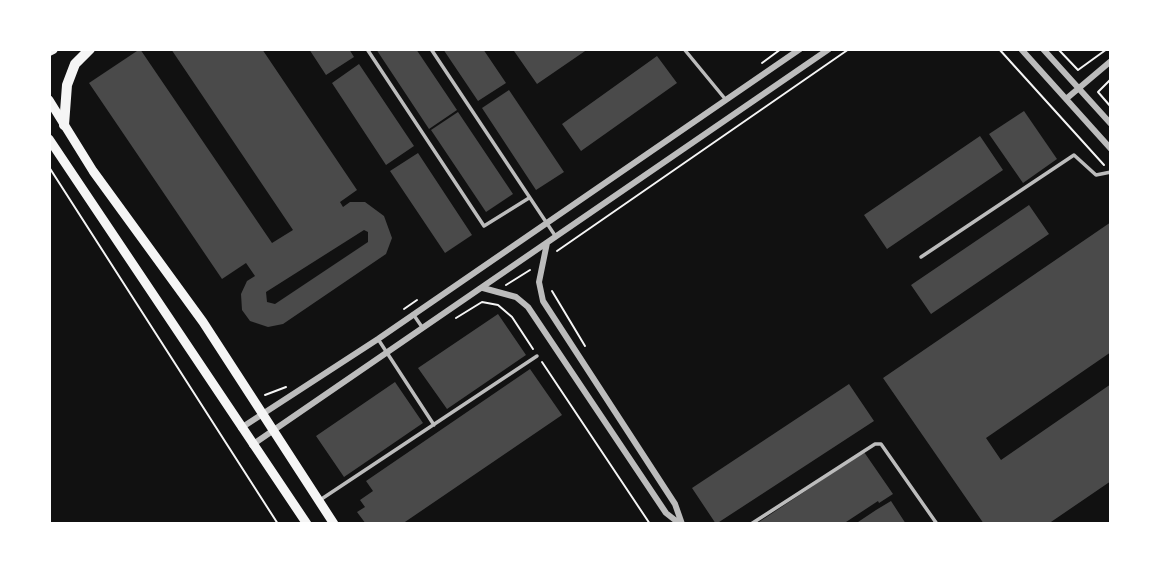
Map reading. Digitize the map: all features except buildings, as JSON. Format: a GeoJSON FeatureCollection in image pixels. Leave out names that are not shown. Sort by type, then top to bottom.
{"type":"FeatureCollection","features":[{"type":"Feature","properties":{"kind":"main road"},"geometry":{"type":"LineString","coordinates":[[64,125],[67,85],[75,64],[90,49]]}},
{"type":"Feature","properties":{"kind":"main road"},"geometry":{"type":"LineString","coordinates":[[49,100],[93,171],[203,322],[334,524]]}},
{"type":"Feature","properties":{"kind":"main road"},"geometry":{"type":"LineString","coordinates":[[49,139],[307,524]]}},
{"type":"Feature","properties":{"kind":"street"},"geometry":{"type":"LineString","coordinates":[[241,428],[378,339],[800,49]]}},
{"type":"Feature","properties":{"kind":"street"},"geometry":{"type":"LineString","coordinates":[[252,444],[424,329],[829,49]]}},
{"type":"Feature","properties":{"kind":"street"},"geometry":{"type":"LineString","coordinates":[[1021,49],[1111,149]]}},
{"type":"Feature","properties":{"kind":"street"},"geometry":{"type":"LineString","coordinates":[[1031,61],[1044,50],[1111,124]]}},
{"type":"Feature","properties":{"kind":"street"},"geometry":{"type":"LineString","coordinates":[[1066,99],[1111,61]]}},
{"type":"Feature","properties":{"kind":"street"},"geometry":{"type":"LineString","coordinates":[[547,243],[539,282],[543,301],[675,504],[681,524]]}},
{"type":"Feature","properties":{"kind":"street"},"geometry":{"type":"LineString","coordinates":[[482,288],[516,297],[528,307],[666,513],[681,524]]}},
{"type":"Feature","properties":{"kind":"lane"},"geometry":{"type":"LineString","coordinates":[[367,49],[484,226],[529,198]]}},
{"type":"Feature","properties":{"kind":"lane"},"geometry":{"type":"LineString","coordinates":[[431,49],[556,237]]}},
{"type":"Feature","properties":{"kind":"lane"},"geometry":{"type":"LineString","coordinates":[[684,49],[726,100]]}},
{"type":"Feature","properties":{"kind":"lane"},"geometry":{"type":"LineString","coordinates":[[921,257],[1074,155],[1096,175],[1111,172]]}},
{"type":"Feature","properties":{"kind":"lane"},"geometry":{"type":"LineString","coordinates":[[413,314],[424,329]]}},
{"type":"Feature","properties":{"kind":"lane"},"geometry":{"type":"LineString","coordinates":[[378,339],[434,425]]}},
{"type":"Feature","properties":{"kind":"lane"},"geometry":{"type":"LineString","coordinates":[[318,501],[537,356]]}},
{"type":"Feature","properties":{"kind":"lane"},"geometry":{"type":"LineString","coordinates":[[751,524],[875,444],[881,444],[937,524]]}},
{"type":"Feature","properties":{"kind":"path"},"geometry":{"type":"LineString","coordinates":[[482,302],[849,49]]}},
{"type":"Feature","properties":{"kind":"path"},"geometry":{"type":"LineString","coordinates":[[999,49],[1065,126],[1111,172]]}},
{"type":"Feature","properties":{"kind":"path"},"geometry":{"type":"LineString","coordinates":[[1058,49],[1078,70],[1107,49]]}},
{"type":"Feature","properties":{"kind":"path"},"geometry":{"type":"LineString","coordinates":[[1111,79],[1098,92],[1111,107]]}},
{"type":"Feature","properties":{"kind":"path"},"geometry":{"type":"LineString","coordinates":[[49,167],[278,524]]}},
{"type":"Feature","properties":{"kind":"path"},"geometry":{"type":"LineString","coordinates":[[548,285],[591,356]]}}]}
